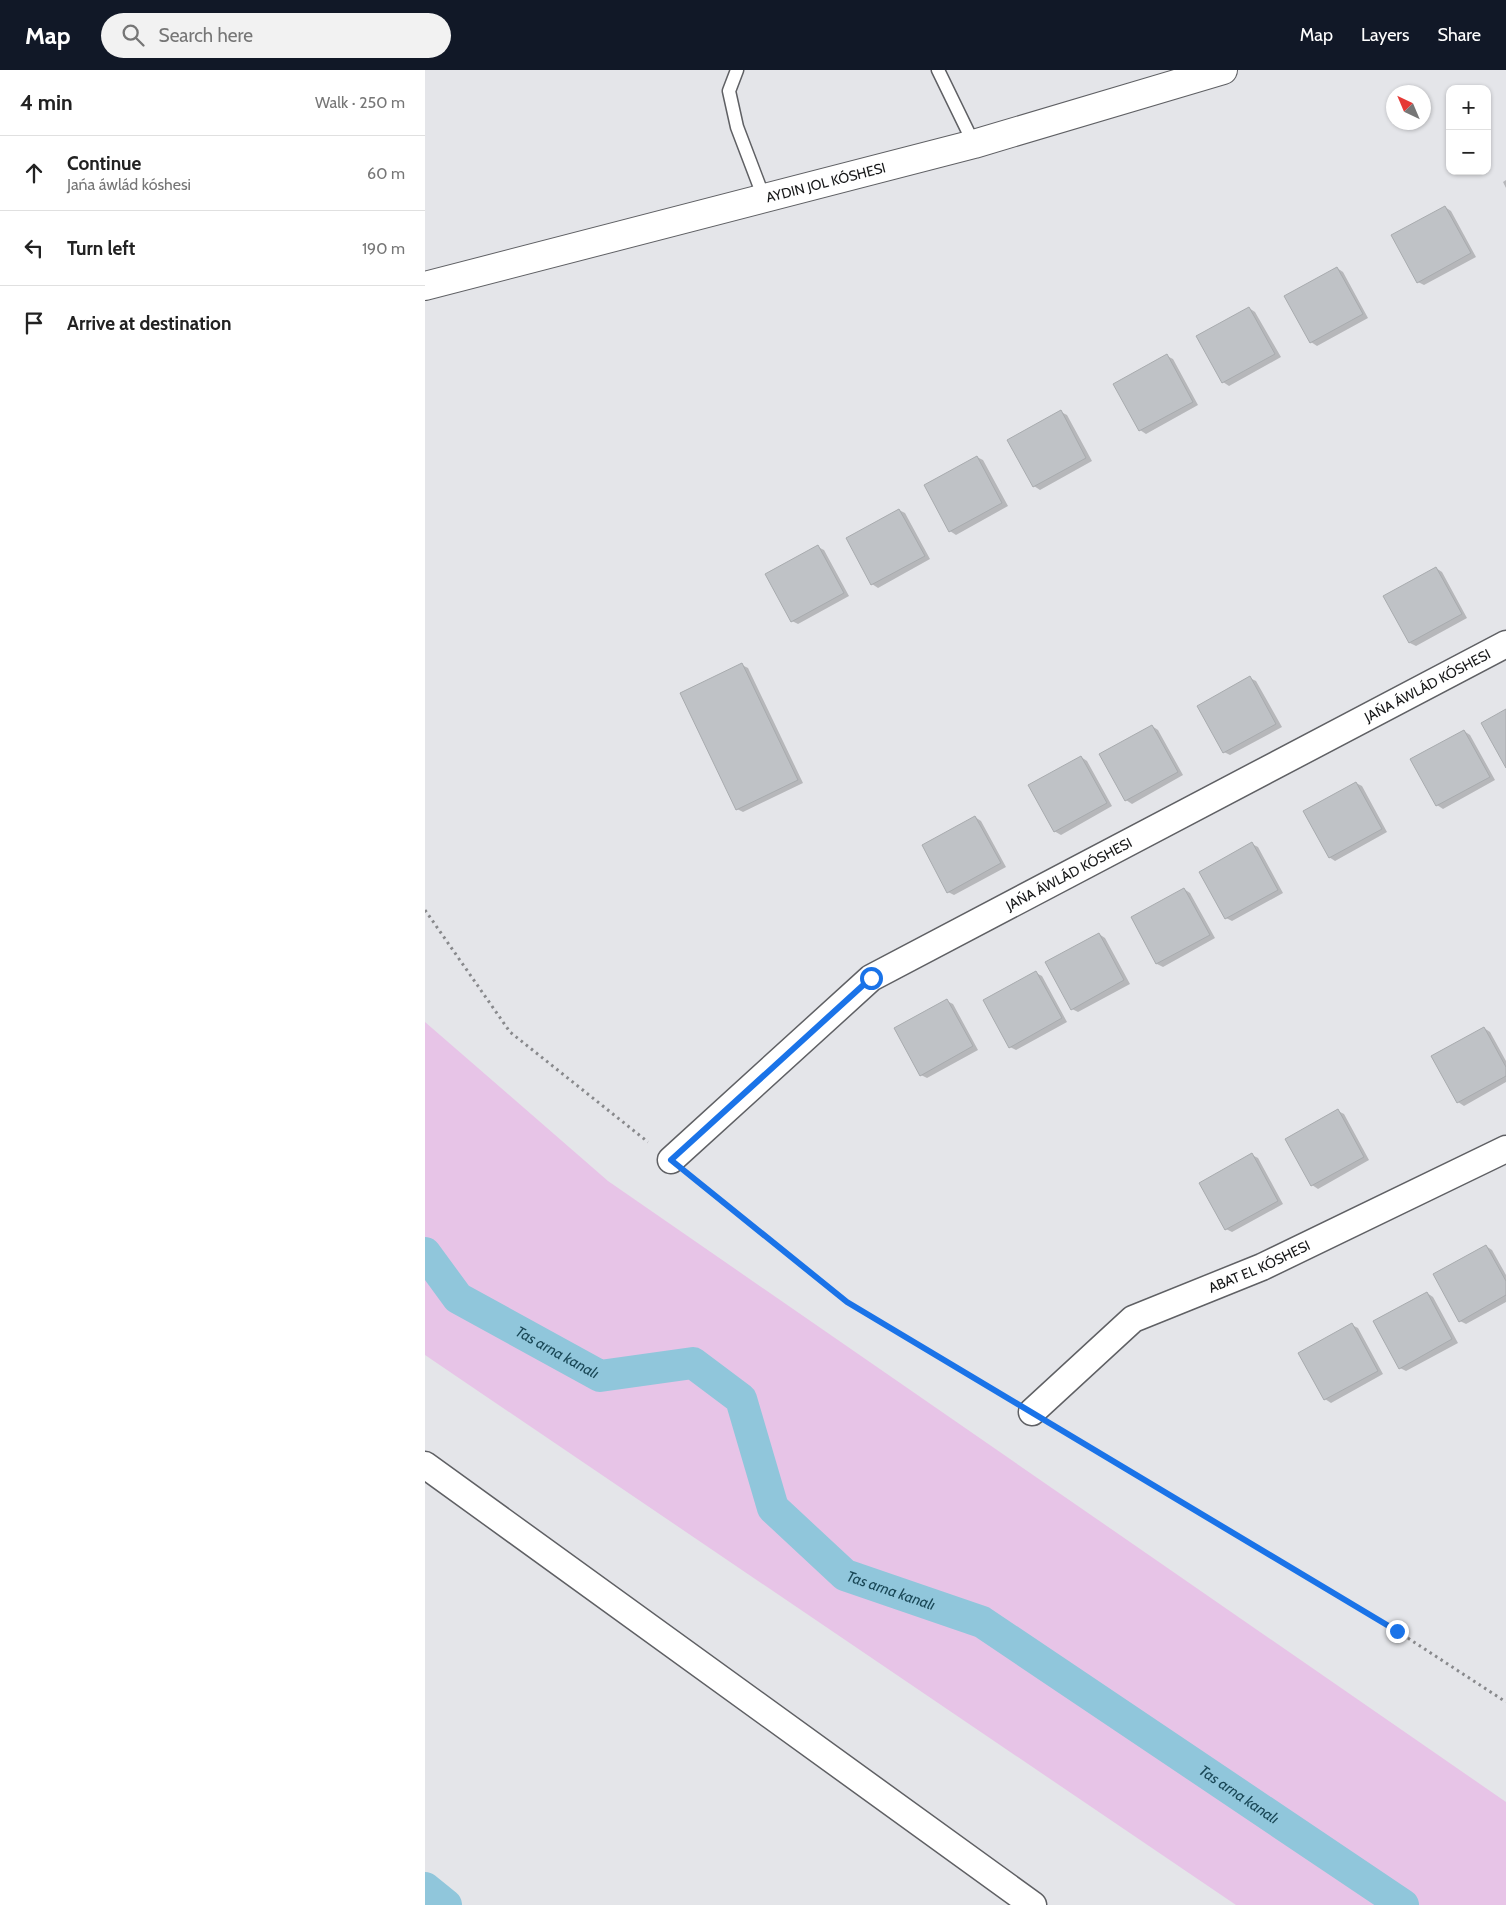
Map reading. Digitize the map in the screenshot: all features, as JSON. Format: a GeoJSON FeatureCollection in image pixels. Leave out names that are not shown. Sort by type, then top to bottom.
{"type":"FeatureCollection","features":[{"type":"Feature","properties":{"kind":"street"},"geometry":{"type":"LineString","coordinates":[[425,286],[974,144],[1217,71]]}},
{"type":"Feature","properties":{"kind":"street","name":"JAŃA ÁWLÁD KÓSHESI"},"geometry":{"type":"LineString","coordinates":[[671,1160],[871,978],[1506,644]]}},
{"type":"Feature","properties":{"kind":"street","name":"ABAT EL KÓSHESI"},"geometry":{"type":"LineString","coordinates":[[1032,1412],[1133,1319],[1262,1267],[1506,1150]]}},
{"type":"Feature","properties":{"kind":"street"},"geometry":{"type":"LineString","coordinates":[[425,1465],[1033,1905]]}},
{"type":"Feature","properties":{"kind":"lane"},"geometry":{"type":"LineString","coordinates":[[737,70],[729,91],[737,127],[764,198]]}},
{"type":"Feature","properties":{"kind":"lane"},"geometry":{"type":"LineString","coordinates":[[938,70],[974,144]]}},
{"type":"Feature","properties":{"kind":"path"},"geometry":{"type":"LineString","coordinates":[[425,910],[510,1032],[847,1302],[1397,1631],[1506,1702]]}},
{"type":"Feature","properties":{"kind":"shaded area"},"geometry":{"type":"Polygon","coordinates":[[[425,1022],[608,1181],[1506,1802],[1506,1905],[1236,1905],[425,1355],[425,1022]]]}},
{"type":"Feature","properties":{"kind":"building"},"geometry":{"type":"Polygon","coordinates":[[[1445,206],[1471,253],[1417,283],[1391,235],[1445,206]]]}},
{"type":"Feature","properties":{"kind":"building"},"geometry":{"type":"Polygon","coordinates":[[[1337,267],[1363,314],[1310,343],[1284,296],[1337,267]]]}},
{"type":"Feature","properties":{"kind":"building"},"geometry":{"type":"Polygon","coordinates":[[[1249,307],[1275,354],[1222,383],[1196,336],[1249,307]]]}},
{"type":"Feature","properties":{"kind":"building"},"geometry":{"type":"Polygon","coordinates":[[[1167,354],[1193,402],[1139,431],[1113,384],[1167,354]]]}},
{"type":"Feature","properties":{"kind":"building"},"geometry":{"type":"Polygon","coordinates":[[[1061,410],[1086,458],[1033,487],[1007,440],[1061,410]]]}},
{"type":"Feature","properties":{"kind":"building"},"geometry":{"type":"Polygon","coordinates":[[[977,456],[1002,503],[949,532],[924,485],[977,456]]]}},
{"type":"Feature","properties":{"kind":"building"},"geometry":{"type":"Polygon","coordinates":[[[899,509],[925,556],[871,585],[846,538],[899,509]]]}},
{"type":"Feature","properties":{"kind":"building"},"geometry":{"type":"Polygon","coordinates":[[[818,545],[844,593],[791,622],[765,574],[818,545]]]}},
{"type":"Feature","properties":{"kind":"building"},"geometry":{"type":"Polygon","coordinates":[[[1436,567],[1462,614],[1409,643],[1383,596],[1436,567]]]}},
{"type":"Feature","properties":{"kind":"building"},"geometry":{"type":"Polygon","coordinates":[[[742,663],[798,780],[736,810],[680,693],[742,663]]]}},
{"type":"Feature","properties":{"kind":"building"},"geometry":{"type":"Polygon","coordinates":[[[1250,676],[1276,724],[1223,753],[1197,706],[1250,676]]]}},
{"type":"Feature","properties":{"kind":"building"},"geometry":{"type":"Polygon","coordinates":[[[1506,709],[1506,768],[1481,723],[1506,709]]]}},
{"type":"Feature","properties":{"kind":"building"},"geometry":{"type":"Polygon","coordinates":[[[1152,725],[1178,772],[1125,801],[1099,754],[1152,725]]]}},
{"type":"Feature","properties":{"kind":"building"},"geometry":{"type":"Polygon","coordinates":[[[1464,730],[1490,777],[1436,806],[1410,759],[1464,730]]]}},
{"type":"Feature","properties":{"kind":"building"},"geometry":{"type":"Polygon","coordinates":[[[1081,756],[1107,803],[1054,832],[1028,785],[1081,756]]]}},
{"type":"Feature","properties":{"kind":"building"},"geometry":{"type":"Polygon","coordinates":[[[1356,782],[1382,829],[1329,858],[1303,811],[1356,782]]]}},
{"type":"Feature","properties":{"kind":"building"},"geometry":{"type":"Polygon","coordinates":[[[975,816],[1001,863],[947,893],[922,845],[975,816]]]}},
{"type":"Feature","properties":{"kind":"building"},"geometry":{"type":"Polygon","coordinates":[[[1252,842],[1278,890],[1225,919],[1199,872],[1252,842]]]}},
{"type":"Feature","properties":{"kind":"building"},"geometry":{"type":"Polygon","coordinates":[[[1184,888],[1210,935],[1156,964],[1131,917],[1184,888]]]}},
{"type":"Feature","properties":{"kind":"building"},"geometry":{"type":"Polygon","coordinates":[[[1099,933],[1124,980],[1071,1010],[1045,962],[1099,933]]]}},
{"type":"Feature","properties":{"kind":"building"},"geometry":{"type":"Polygon","coordinates":[[[1036,971],[1062,1018],[1009,1048],[983,1000],[1036,971]]]}},
{"type":"Feature","properties":{"kind":"building"},"geometry":{"type":"Polygon","coordinates":[[[947,999],[973,1046],[920,1076],[894,1028],[947,999]]]}},
{"type":"Feature","properties":{"kind":"building"},"geometry":{"type":"Polygon","coordinates":[[[1484,1027],[1506,1067],[1506,1076],[1457,1103],[1431,1056],[1484,1027]]]}},
{"type":"Feature","properties":{"kind":"building"},"geometry":{"type":"Polygon","coordinates":[[[1338,1109],[1364,1157],[1311,1186],[1285,1139],[1338,1109]]]}},
{"type":"Feature","properties":{"kind":"building"},"geometry":{"type":"Polygon","coordinates":[[[1252,1153],[1278,1201],[1225,1230],[1199,1183],[1252,1153]]]}},
{"type":"Feature","properties":{"kind":"building"},"geometry":{"type":"Polygon","coordinates":[[[1486,1245],[1506,1281],[1506,1295],[1459,1322],[1433,1274],[1486,1245]]]}},
{"type":"Feature","properties":{"kind":"building"},"geometry":{"type":"Polygon","coordinates":[[[1427,1292],[1452,1339],[1399,1369],[1373,1321],[1427,1292]]]}},
{"type":"Feature","properties":{"kind":"building"},"geometry":{"type":"Polygon","coordinates":[[[1352,1323],[1378,1371],[1324,1400],[1298,1353],[1352,1323]]]}},
{"type":"Feature","properties":{"kind":"waterway","name":"Tas arna kanalı"},"geometry":{"type":"LineString","coordinates":[[425,1253],[458,1298],[600,1376],[693,1363],[741,1399],[773,1508],[845,1575],[982,1622],[1403,1905]]}},
{"type":"Feature","properties":{"kind":"waterway"},"geometry":{"type":"LineString","coordinates":[[425,1888],[446,1905]]}},
{"type":"Feature","properties":{"kind":"route"},"geometry":{"type":"LineString","coordinates":[[871,978],[671,1160],[847,1302],[1397,1631]]}}]}
